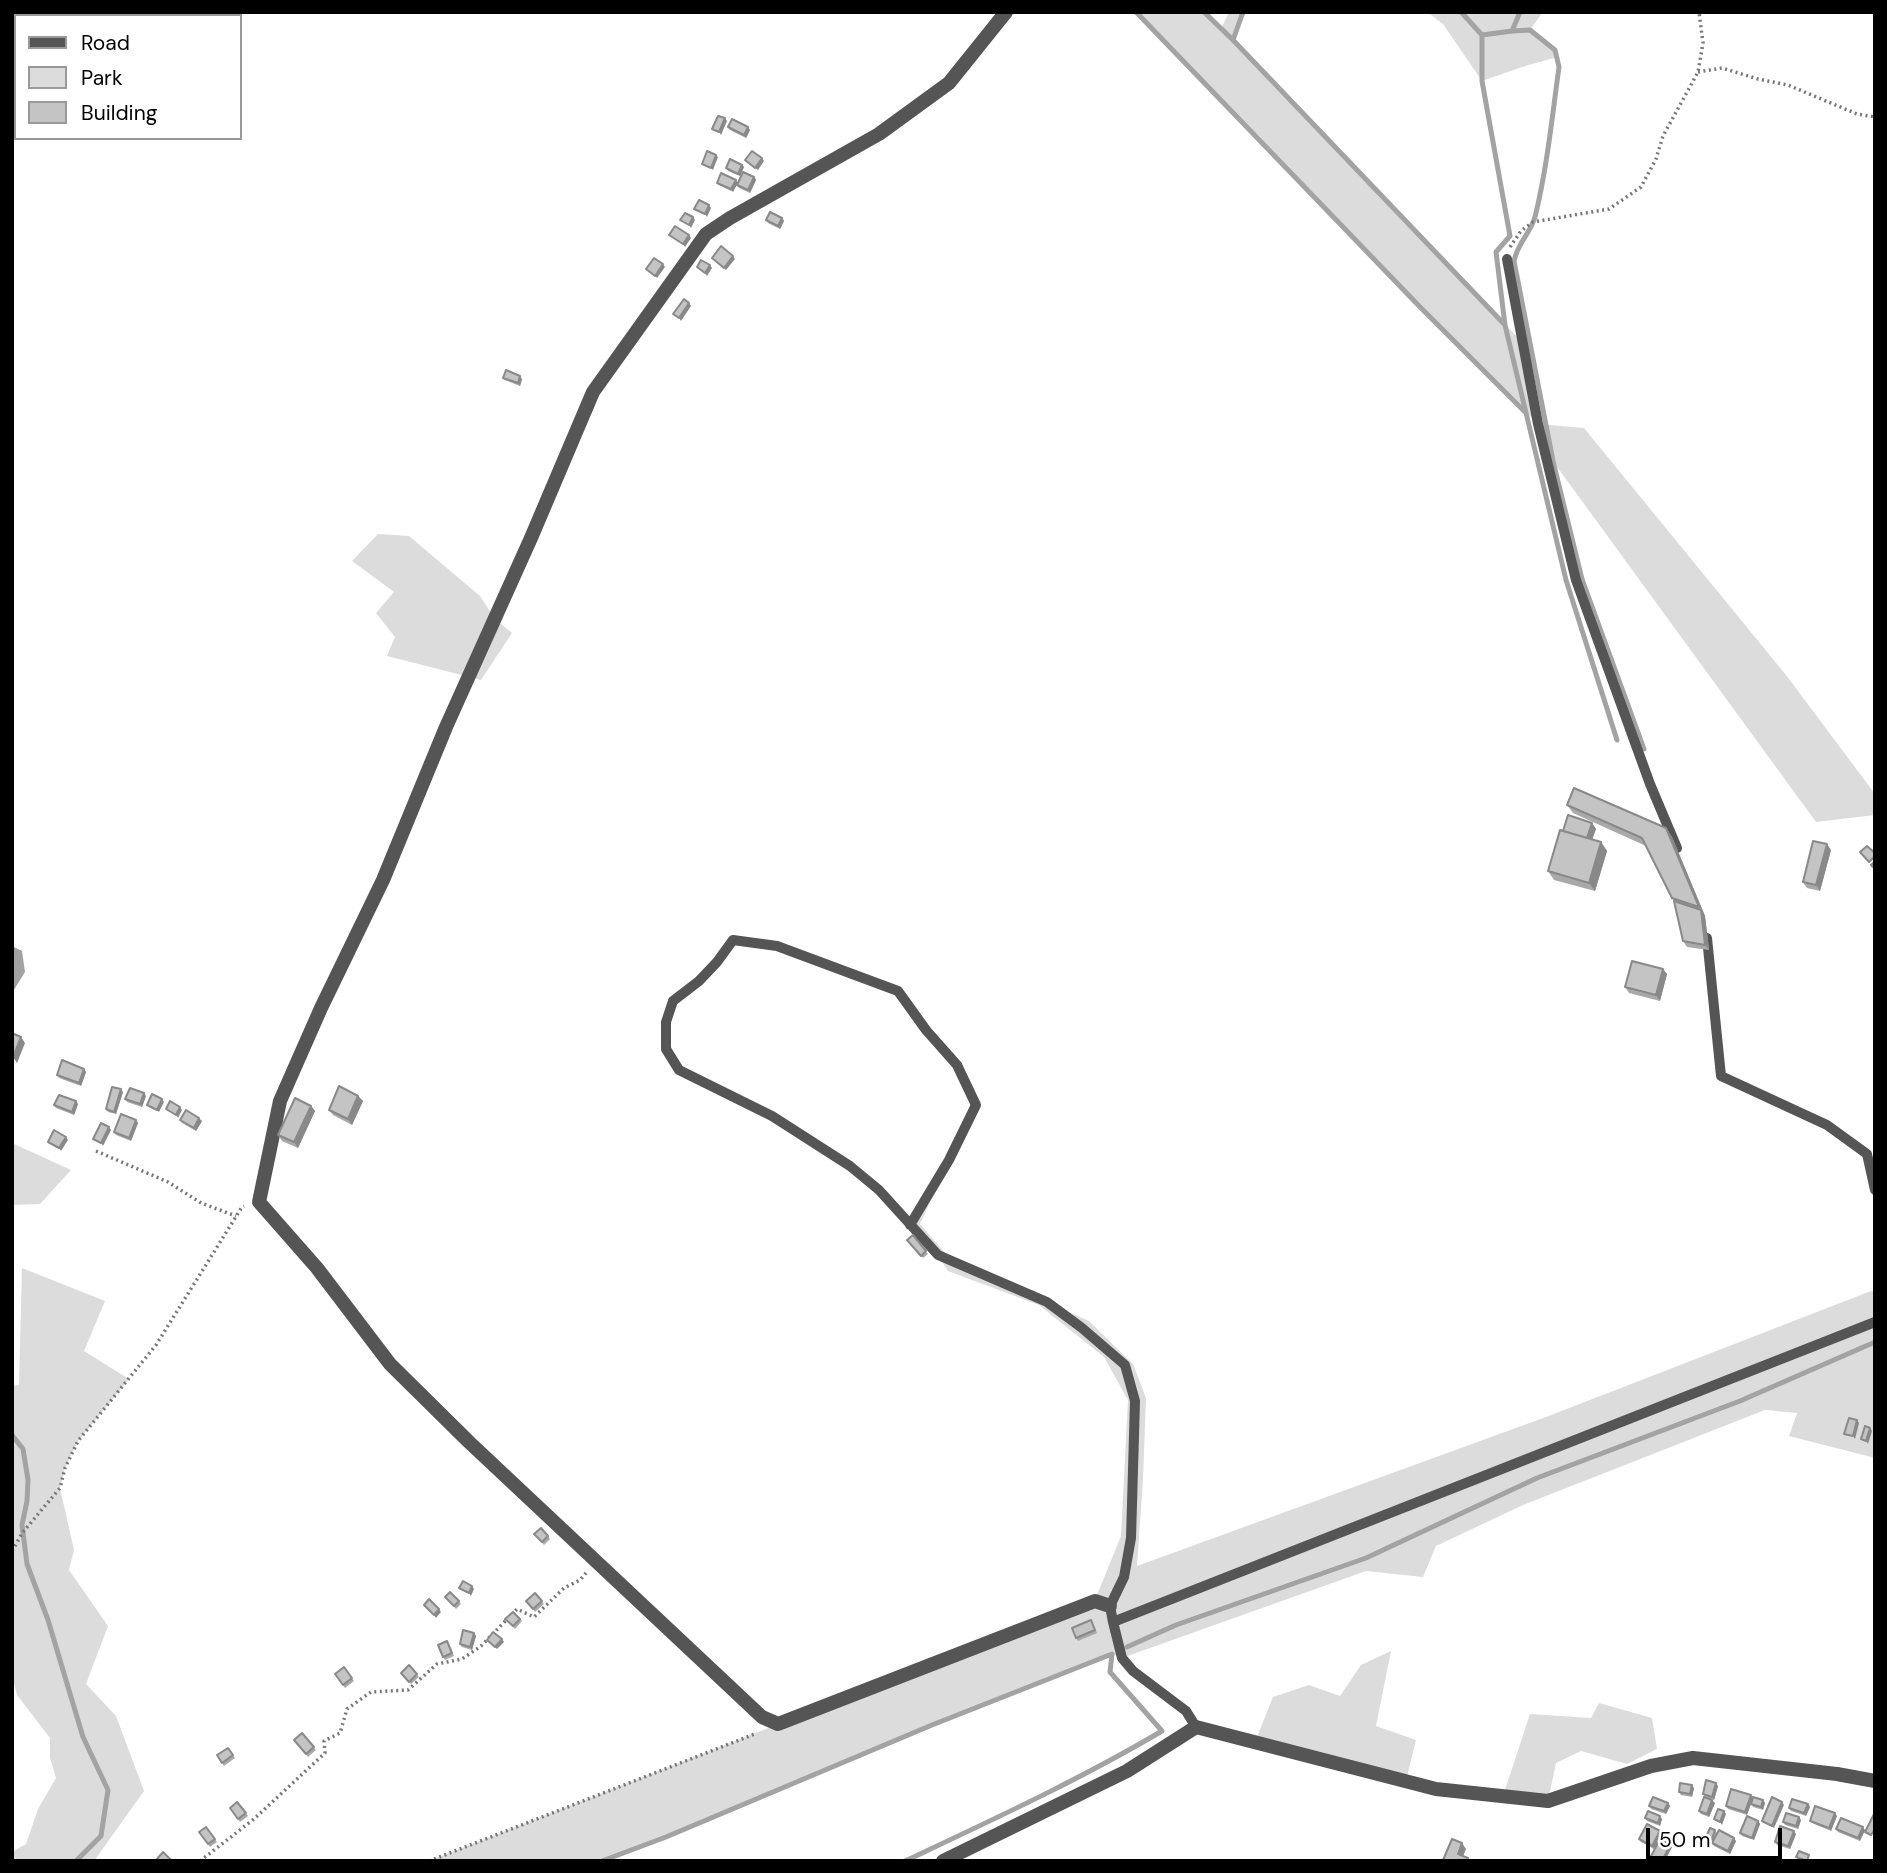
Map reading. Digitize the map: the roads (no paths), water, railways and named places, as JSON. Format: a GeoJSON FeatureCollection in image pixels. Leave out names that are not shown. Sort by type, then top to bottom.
{"type":"FeatureCollection","features":[{"type":"Feature","properties":{"kind":"street"},"geometry":{"type":"LineString","coordinates":[[1006,12],[949,83],[879,134],[706,234],[593,392],[446,727],[383,880],[321,1008],[280,1101],[259,1202],[317,1268],[390,1364],[469,1442],[762,1717],[778,1724],[1095,1601],[1110,1606]]}},
{"type":"Feature","properties":{"kind":"street"},"geometry":{"type":"LineString","coordinates":[[943,1861],[1127,1771],[1196,1727],[1436,1789],[1548,1801],[1651,1766],[1693,1758],[1837,1774],[1875,1781]]}},
{"type":"Feature","properties":{"kind":"lane"},"geometry":{"type":"LineString","coordinates":[[1507,259],[1538,424],[1576,580],[1650,784],[1681,859]]}},
{"type":"Feature","properties":{"kind":"lane"},"geometry":{"type":"LineString","coordinates":[[1706,928],[1721,1076],[1827,1125],[1867,1154],[1875,1190]]}},
{"type":"Feature","properties":{"kind":"lane"},"geometry":{"type":"LineString","coordinates":[[910,1225],[949,1160],[976,1105],[957,1065],[926,1030],[898,991],[777,946],[733,940],[699,981],[673,1001],[666,1022],[666,1049],[679,1070],[772,1116],[850,1166],[879,1190],[910,1225],[939,1255],[1046,1302],[1082,1328],[1125,1365],[1135,1401],[1131,1538],[1124,1577],[1110,1606],[1113,1622],[1122,1658],[1133,1671],[1186,1711],[1196,1727]]}},
{"type":"Feature","properties":{"kind":"lane"},"geometry":{"type":"LineString","coordinates":[[1113,1622],[1875,1322]]}},
{"type":"Feature","properties":{"kind":"waterway"},"geometry":{"type":"LineString","coordinates":[[1136,12],[1525,412]]}},
{"type":"Feature","properties":{"kind":"waterway"},"geometry":{"type":"LineString","coordinates":[[1204,12],[1233,40]]}},
{"type":"Feature","properties":{"kind":"waterway"},"geometry":{"type":"LineString","coordinates":[[1243,12],[1233,40],[1505,325]]}},
{"type":"Feature","properties":{"kind":"waterway"},"geometry":{"type":"LineString","coordinates":[[1461,12],[1482,35],[1512,31],[1520,12]]}},
{"type":"Feature","properties":{"kind":"waterway"},"geometry":{"type":"LineString","coordinates":[[1512,31],[1530,30],[1555,50],[1559,67],[1535,217],[1514,261],[1553,461],[1582,579],[1644,749]]}},
{"type":"Feature","properties":{"kind":"waterway"},"geometry":{"type":"LineString","coordinates":[[1482,35],[1482,81],[1510,236],[1496,252],[1505,325],[1566,580],[1617,740]]}},
{"type":"Feature","properties":{"kind":"waterway"},"geometry":{"type":"LineString","coordinates":[[1127,1647],[1176,1625],[1366,1558],[1537,1478],[1740,1401],[1875,1342]]}},
{"type":"Feature","properties":{"kind":"waterway"},"geometry":{"type":"LineString","coordinates":[[12,1435],[23,1449],[28,1480],[22,1525],[27,1564],[48,1620],[83,1737],[108,1790],[101,1836],[76,1861]]}},
{"type":"Feature","properties":{"kind":"waterway"},"geometry":{"type":"LineString","coordinates":[[602,1861],[1112,1654],[1110,1672],[1162,1731],[1067,1783],[905,1861]]}}]}
